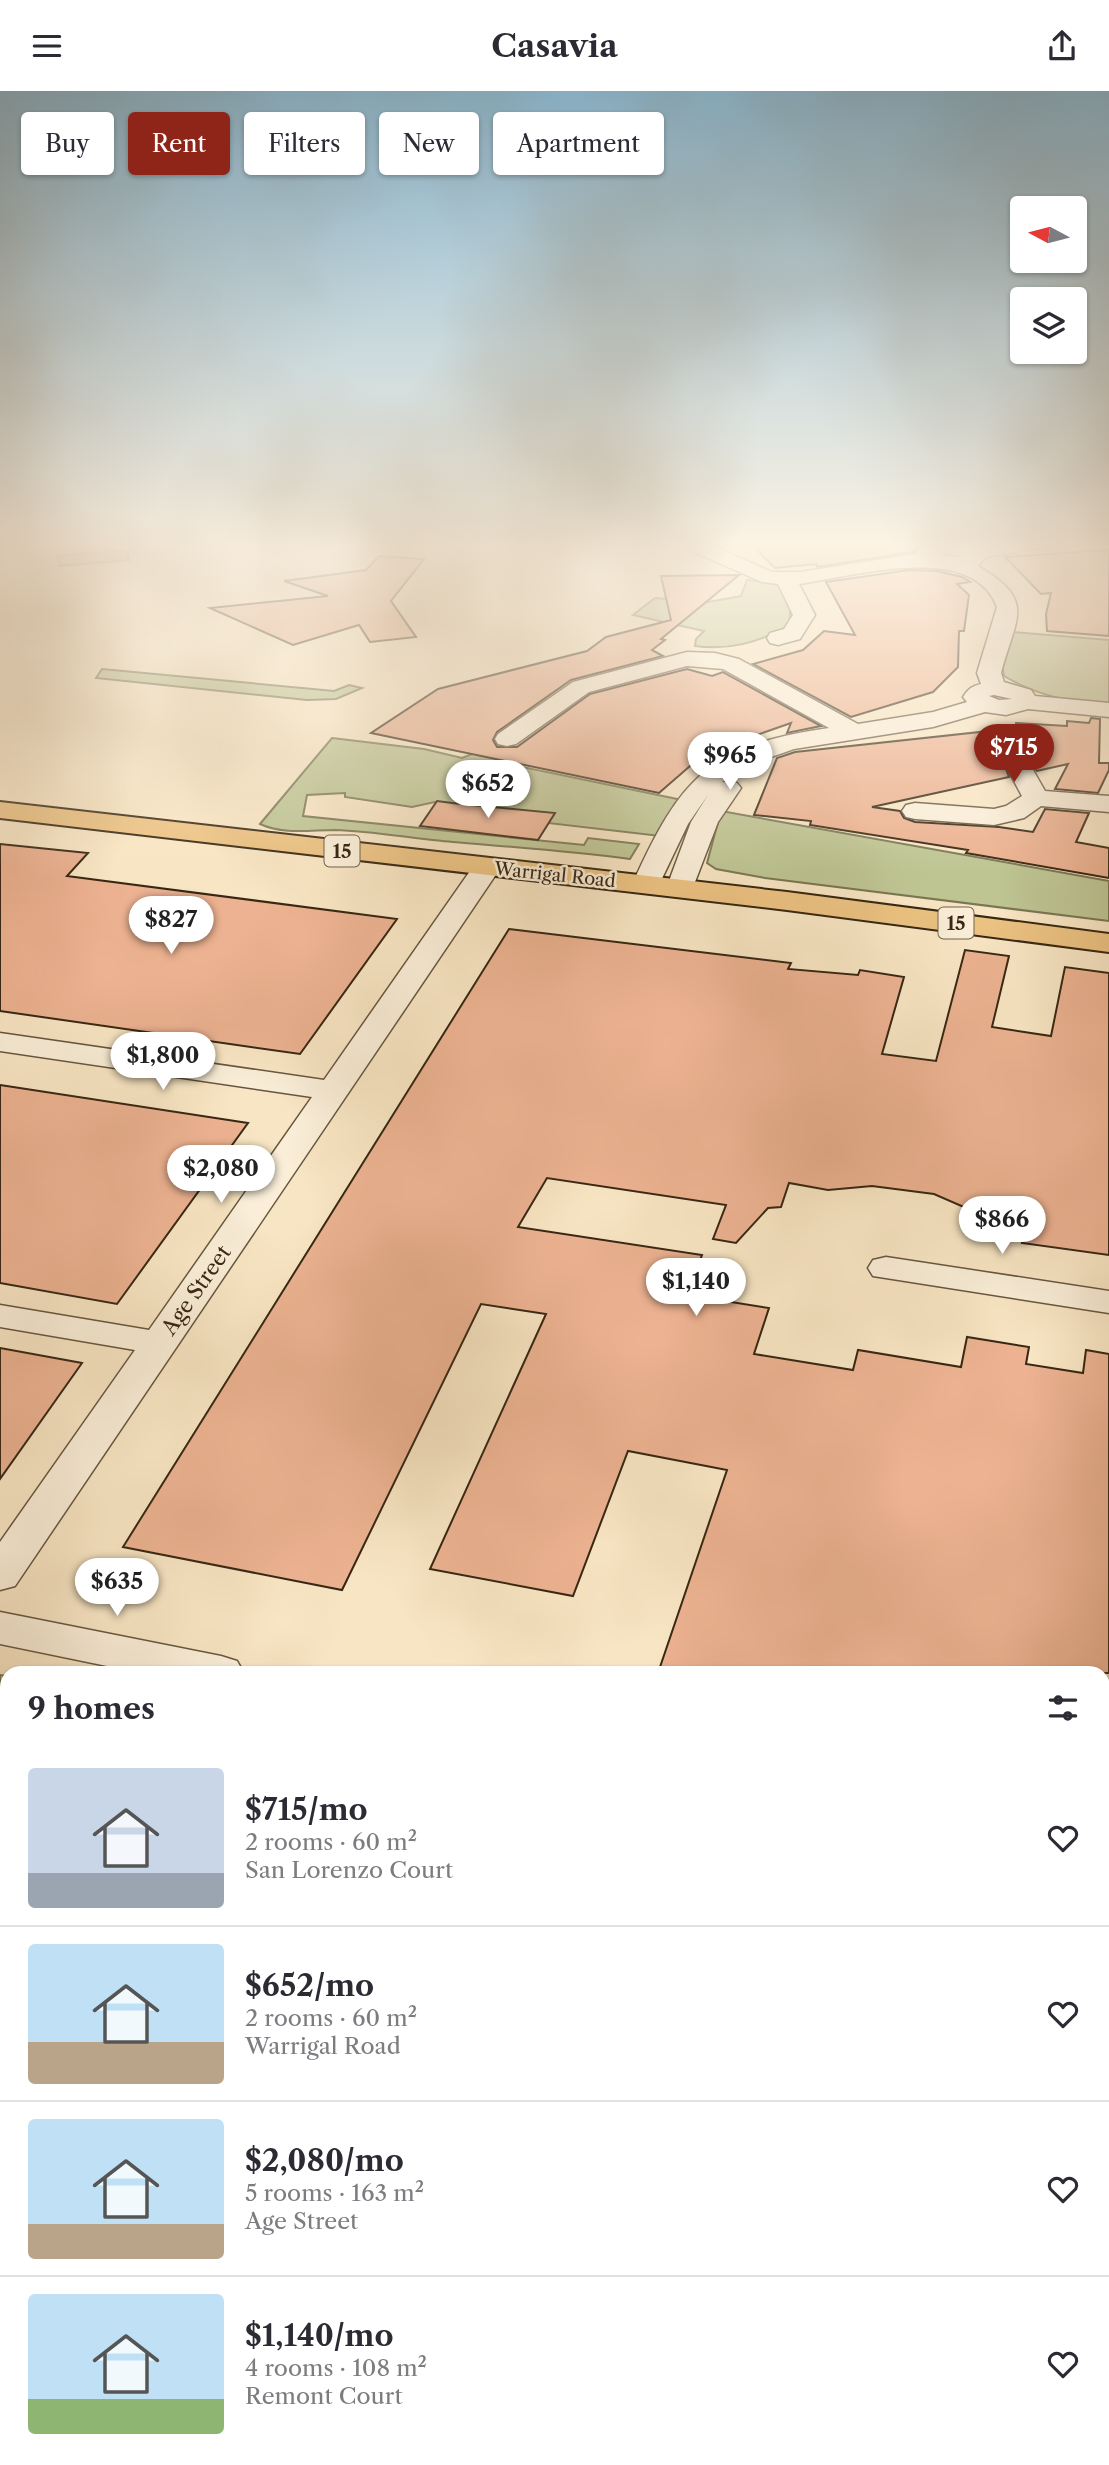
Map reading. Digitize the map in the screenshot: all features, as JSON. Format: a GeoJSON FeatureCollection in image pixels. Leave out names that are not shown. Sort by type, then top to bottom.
{"type":"FeatureCollection","features":[{"type":"Feature","properties":{"kind":"highway","name":"Warrigal Road"},"geometry":{"type":"LineString","coordinates":[[0,810],[680,889],[1109,943]]}},
{"type":"Feature","properties":{"kind":"street"},"geometry":{"type":"LineString","coordinates":[[989,696],[989,673],[995,653]]}},
{"type":"Feature","properties":{"kind":"street"},"geometry":{"type":"LineString","coordinates":[[507,739],[581,687],[687,659],[715,660],[731,664],[851,734]]}},
{"type":"Feature","properties":{"kind":"street"},"geometry":{"type":"LineString","coordinates":[[646,885],[665,841],[690,800],[713,775],[747,756],[824,734],[851,734],[962,714],[989,696],[1018,692],[1023,695],[1025,702],[1109,710]]}},
{"type":"Feature","properties":{"kind":"street"},"geometry":{"type":"LineString","coordinates":[[680,889],[707,818],[725,790],[768,762],[835,743],[851,734]]}},
{"type":"Feature","properties":{"kind":"street"},"geometry":{"type":"LineString","coordinates":[[1020,768],[1036,798]]}},
{"type":"Feature","properties":{"kind":"street"},"geometry":{"type":"LineString","coordinates":[[915,811],[994,817],[1015,812],[1036,798],[1109,804]]}},
{"type":"Feature","properties":{"kind":"street","name":"Age Street"},"geometry":{"type":"LineString","coordinates":[[0,1574],[487,867]]}},
{"type":"Feature","properties":{"kind":"street"},"geometry":{"type":"LineString","coordinates":[[0,1042],[335,1091]]}},
{"type":"Feature","properties":{"kind":"street"},"geometry":{"type":"LineString","coordinates":[[886,1268],[1109,1302]]}},
{"type":"Feature","properties":{"kind":"street"},"geometry":{"type":"LineString","coordinates":[[0,1316],[160,1343]]}},
{"type":"Feature","properties":{"kind":"street"},"geometry":{"type":"LineString","coordinates":[[0,1628],[187,1666]]}},
{"type":"Feature","properties":{"kind":"green space"},"geometry":{"type":"Polygon","coordinates":[[[1006,653],[1109,653],[1109,706],[1055,697],[1030,689],[1004,676],[1002,664],[1006,653]]]}},
{"type":"Feature","properties":{"kind":"green space"},"geometry":{"type":"Polygon","coordinates":[[[102,669],[334,691],[349,685],[362,688],[336,699],[307,700],[96,678],[102,669]]]}},
{"type":"Feature","properties":{"kind":"green space"},"geometry":{"type":"Polygon","coordinates":[[[332,738],[424,749],[462,758],[498,744],[518,750],[503,763],[682,800],[660,836],[548,823],[552,814],[435,802],[412,807],[345,797],[345,793],[307,795],[303,816],[584,845],[588,838],[639,844],[630,859],[364,832],[288,831],[260,824],[332,738]]]}},
{"type":"Feature","properties":{"kind":"green space"},"geometry":{"type":"Polygon","coordinates":[[[721,811],[1109,881],[1109,921],[765,878],[716,869],[707,863],[721,811]]]}},
{"type":"Feature","properties":{"kind":"building"},"geometry":{"type":"Polygon","coordinates":[[[580,653],[657,653],[663,656],[571,680],[497,732],[493,740],[497,747],[517,747],[590,694],[687,669],[712,676],[723,672],[821,726],[787,733],[791,723],[731,744],[690,766],[659,793],[371,733],[438,689],[580,653]]]}},
{"type":"Feature","properties":{"kind":"building"},"geometry":{"type":"Polygon","coordinates":[[[793,653],[958,653],[958,667],[933,692],[851,717],[753,664],[793,653]]]}},
{"type":"Feature","properties":{"kind":"building"},"geometry":{"type":"Polygon","coordinates":[[[1091,718],[1100,719],[1099,763],[1109,763],[1109,770],[1098,793],[1055,789],[1068,764],[1037,771],[1030,761],[1019,758],[1005,766],[1009,777],[872,807],[900,811],[904,818],[915,822],[999,827],[1033,832],[1045,809],[1089,813],[1076,842],[1109,848],[1109,878],[966,853],[968,850],[810,825],[811,821],[754,815],[777,758],[795,752],[1016,728],[1016,723],[1067,726],[1067,721],[1089,723],[1091,718]]]}},
{"type":"Feature","properties":{"kind":"building"},"geometry":{"type":"Polygon","coordinates":[[[437,801],[555,813],[538,840],[420,826],[437,801]]]}},
{"type":"Feature","properties":{"kind":"building"},"geometry":{"type":"Polygon","coordinates":[[[0,844],[88,853],[67,876],[397,919],[300,1054],[0,1011],[0,844]]]}},
{"type":"Feature","properties":{"kind":"building"},"geometry":{"type":"Polygon","coordinates":[[[509,929],[791,963],[788,969],[858,975],[860,970],[904,977],[882,1054],[936,1061],[965,950],[1009,956],[992,1027],[1051,1036],[1065,967],[1109,973],[1109,1255],[1022,1243],[1025,1229],[986,1223],[987,1217],[934,1194],[872,1186],[828,1190],[789,1183],[781,1207],[768,1208],[736,1243],[713,1239],[726,1205],[547,1178],[518,1227],[702,1255],[687,1295],[769,1308],[754,1354],[853,1370],[858,1350],[961,1367],[967,1337],[1029,1347],[1026,1364],[1083,1373],[1086,1350],[1109,1354],[1109,1666],[660,1666],[727,1470],[628,1451],[573,1596],[430,1569],[546,1314],[481,1304],[342,1590],[123,1547],[509,929]]]}},
{"type":"Feature","properties":{"kind":"building"},"geometry":{"type":"Polygon","coordinates":[[[0,1085],[248,1123],[117,1304],[0,1283],[0,1085]]]}},
{"type":"Feature","properties":{"kind":"building"},"geometry":{"type":"Polygon","coordinates":[[[0,1348],[82,1363],[0,1479],[0,1348]]]}}]}
